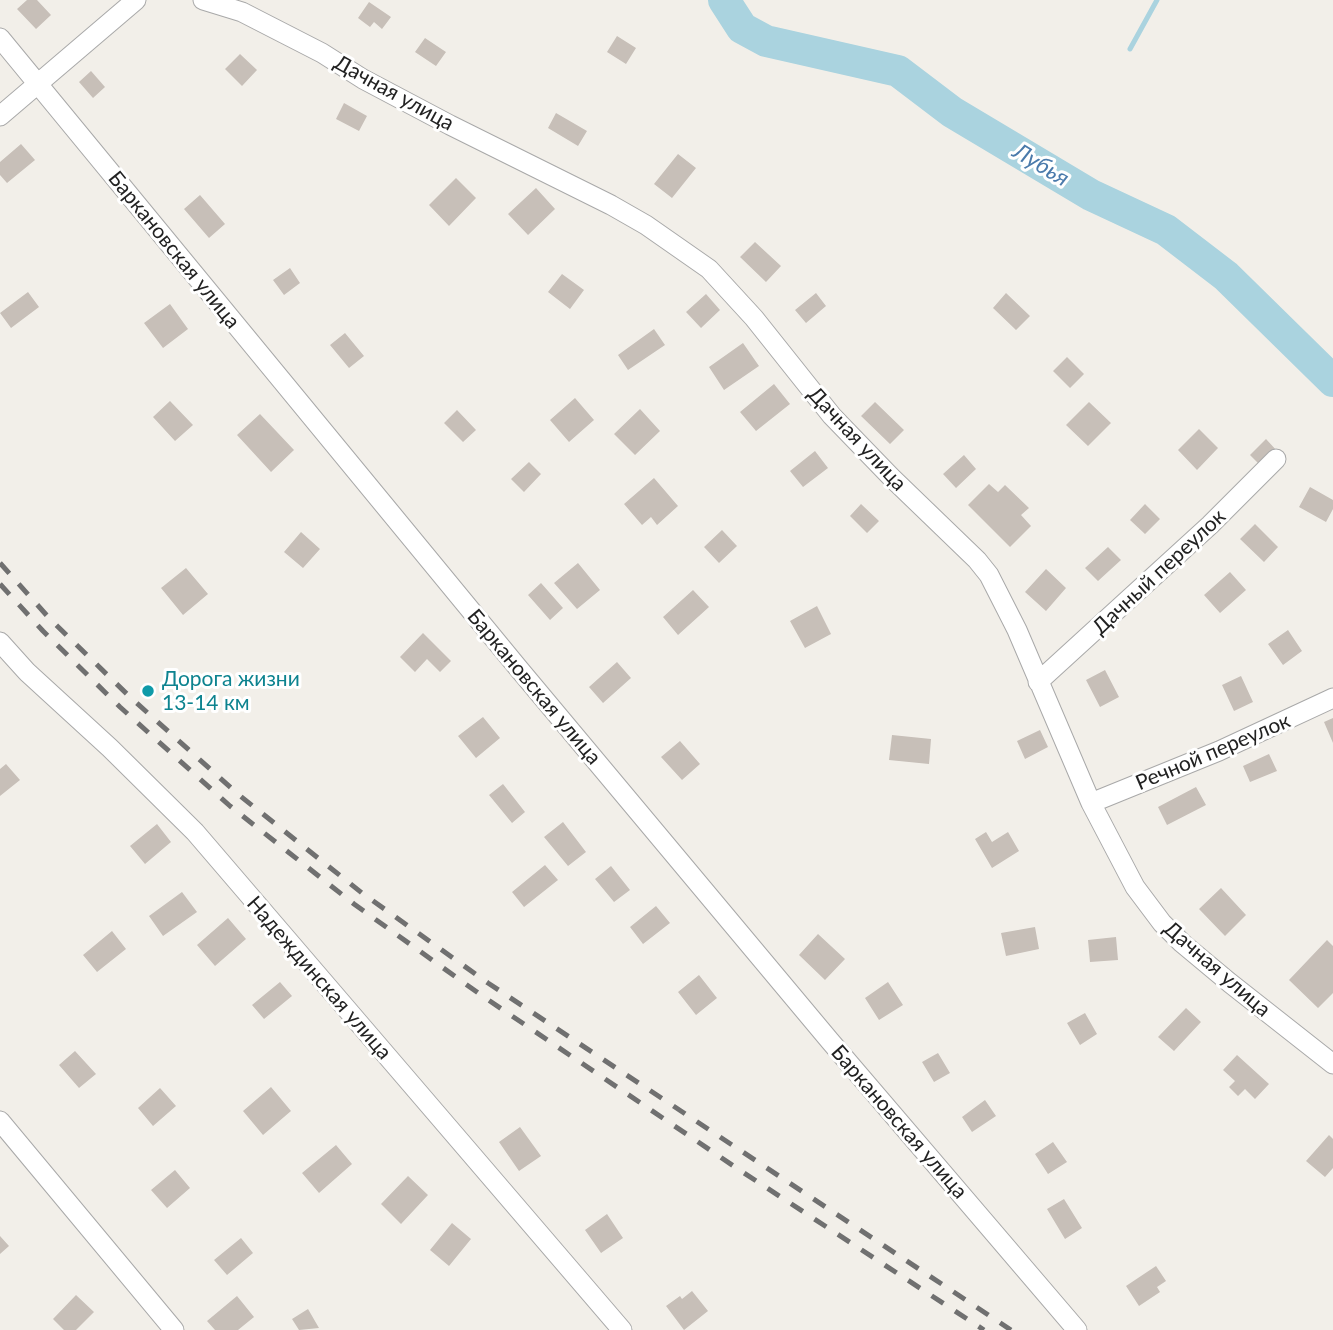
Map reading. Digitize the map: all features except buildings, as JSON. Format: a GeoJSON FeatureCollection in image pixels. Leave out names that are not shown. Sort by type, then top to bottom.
{"type":"FeatureCollection","features":[{"type":"Feature","properties":{"kind":"street"},"geometry":{"type":"LineString","coordinates":[[0,116],[136,0]]}},
{"type":"Feature","properties":{"kind":"street","name":"Дачная улица"},"geometry":{"type":"LineString","coordinates":[[203,0],[242,12],[322,53],[363,79],[450,125],[611,205],[646,225],[709,269],[754,317],[832,416],[989,575],[1002,598],[1091,803],[1135,887],[1162,923],[1220,975],[1333,1064]]}},
{"type":"Feature","properties":{"kind":"street","name":"Баркановская улица"},"geometry":{"type":"LineString","coordinates":[[0,38],[527,680],[1077,1330]]}},
{"type":"Feature","properties":{"kind":"street","name":"Дачный переулок"},"geometry":{"type":"LineString","coordinates":[[1038,682],[1210,525],[1276,459]]}},
{"type":"Feature","properties":{"kind":"street","name":"Надеждинская улица"},"geometry":{"type":"LineString","coordinates":[[0,642],[27,672],[110,748],[195,832],[622,1330]]}},
{"type":"Feature","properties":{"kind":"street","name":"Речной переулок"},"geometry":{"type":"LineString","coordinates":[[1091,803],[1219,751],[1333,698]]}},
{"type":"Feature","properties":{"kind":"street"},"geometry":{"type":"LineString","coordinates":[[0,1121],[174,1330]]}},
{"type":"Feature","properties":{"kind":"waterway","name":"Лубья"},"geometry":{"type":"LineString","coordinates":[[724,0],[742,28],[766,41],[898,71],[952,112],[1091,195],[1166,230],[1226,276],[1333,381]]}},
{"type":"Feature","properties":{"kind":"waterway"},"geometry":{"type":"LineString","coordinates":[[1130,49],[1157,0]]}},
{"type":"Feature","properties":{"kind":"railway"},"geometry":{"type":"LineString","coordinates":[[0,563],[50,619],[130,697],[239,795],[362,893],[488,983],[1011,1330]]}},
{"type":"Feature","properties":{"kind":"railway"},"geometry":{"type":"LineString","coordinates":[[0,584],[120,707],[230,806],[354,904],[481,995],[741,1171],[984,1330]]}},
{"type":"Feature","properties":{"kind":"place","name":"Дорога жизни 13-14 км"},"geometry":{"type":"Point","coordinates":[148,691]}}]}
